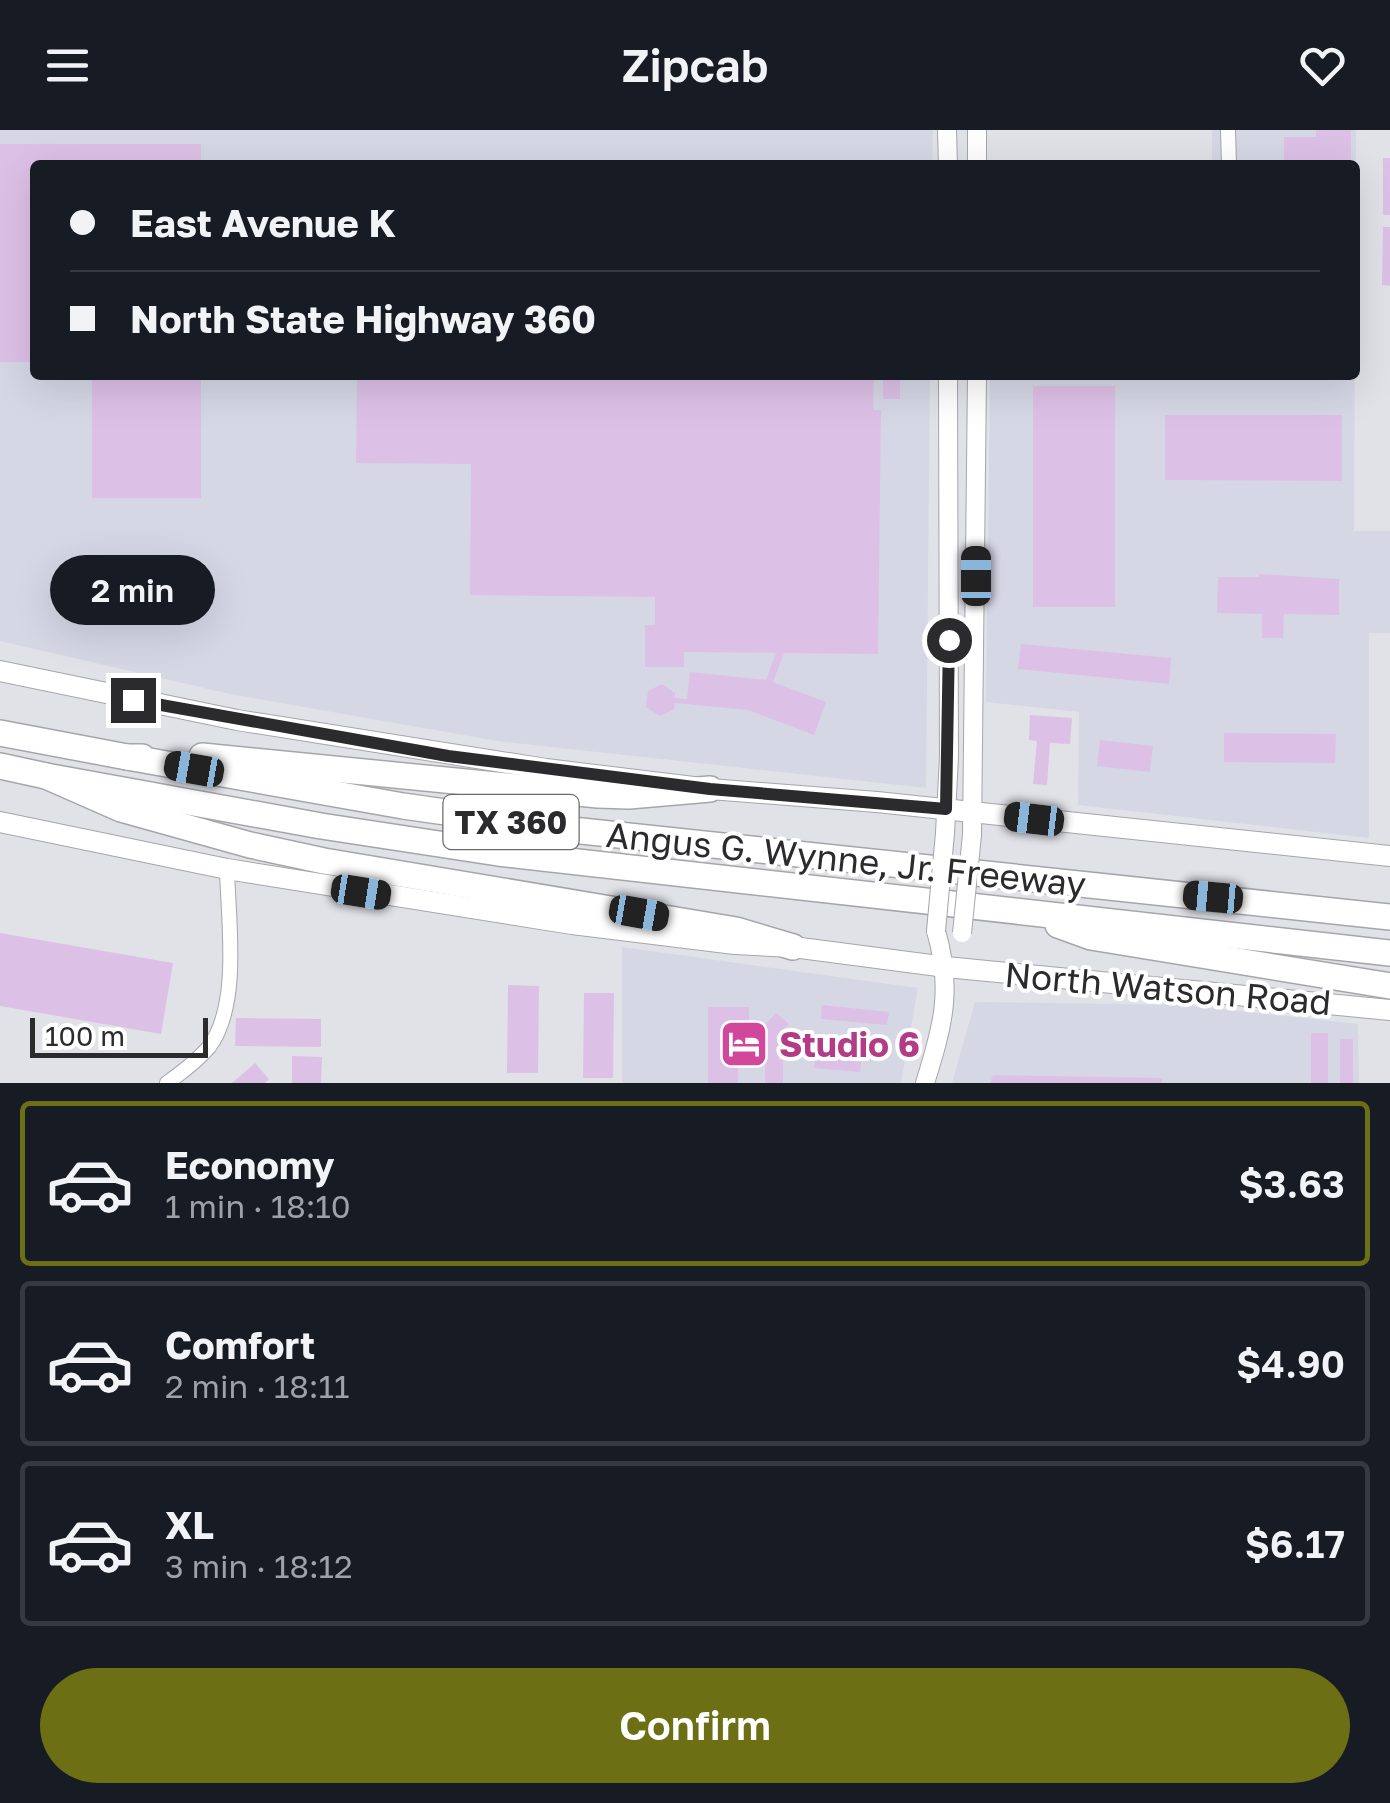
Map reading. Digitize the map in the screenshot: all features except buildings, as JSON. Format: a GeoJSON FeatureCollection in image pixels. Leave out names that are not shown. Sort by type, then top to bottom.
{"type":"FeatureCollection","features":[{"type":"Feature","properties":{"kind":"highway","name":"TX 360"},"geometry":{"type":"LineString","coordinates":[[0,732],[128,757]]}},
{"type":"Feature","properties":{"kind":"highway"},"geometry":{"type":"LineString","coordinates":[[128,757],[208,756],[629,796],[710,789]]}},
{"type":"Feature","properties":{"kind":"highway","name":"Angus G. Wynne, Jr. Freeway"},"geometry":{"type":"LineString","coordinates":[[128,757],[326,794],[505,821],[1390,918]]}},
{"type":"Feature","properties":{"kind":"highway","name":"TX 360"},"geometry":{"type":"LineString","coordinates":[[0,766],[46,776]]}},
{"type":"Feature","properties":{"kind":"highway"},"geometry":{"type":"LineString","coordinates":[[46,776],[121,809],[250,845],[324,861],[736,930],[793,947]]}},
{"type":"Feature","properties":{"kind":"highway","name":"Angus G. Wynne, Jr. Freeway"},"geometry":{"type":"LineString","coordinates":[[46,776],[338,829],[498,853],[1390,953]]}},
{"type":"Feature","properties":{"kind":"highway"},"geometry":{"type":"LineString","coordinates":[[1213,897],[1231,890],[1390,900]]}},
{"type":"Feature","properties":{"kind":"highway"},"geometry":{"type":"LineString","coordinates":[[1020,911],[1091,937],[1390,986]]}},
{"type":"Feature","properties":{"kind":"main road"},"geometry":{"type":"LineString","coordinates":[[0,671],[237,720],[448,756],[710,789],[946,809],[1390,856]]}},
{"type":"Feature","properties":{"kind":"main road","name":"North Watson Road"},"geometry":{"type":"LineString","coordinates":[[1,822],[227,869],[572,924],[946,967],[1390,1010]]}},
{"type":"Feature","properties":{"kind":"street"},"geometry":{"type":"LineString","coordinates":[[948,130],[948,160]]}},
{"type":"Feature","properties":{"kind":"street"},"geometry":{"type":"LineString","coordinates":[[977,130],[977,160]]}},
{"type":"Feature","properties":{"kind":"street"},"geometry":{"type":"LineString","coordinates":[[1228,130],[1229,160]]}},
{"type":"Feature","properties":{"kind":"street"},"geometry":{"type":"LineString","coordinates":[[946,967],[936,931],[945,833],[949,684],[948,380]]}},
{"type":"Feature","properties":{"kind":"street"},"geometry":{"type":"LineString","coordinates":[[924,1083],[939,1038],[946,967],[962,933],[972,835],[977,380]]}},
{"type":"Feature","properties":{"kind":"street"},"geometry":{"type":"LineString","coordinates":[[949,684],[975,684]]}},
{"type":"Feature","properties":{"kind":"street"},"geometry":{"type":"LineString","coordinates":[[167,1083],[209,1046],[225,1010],[229,982],[227,869]]}},
{"type":"Feature","properties":{"kind":"shaded area"},"geometry":{"type":"Polygon","coordinates":[[[0,130],[933,130],[932,160],[30,160],[30,380],[930,380],[926,788],[497,741],[230,694],[0,641],[0,130]]]}},
{"type":"Feature","properties":{"kind":"shaded area"},"geometry":{"type":"Polygon","coordinates":[[[1212,130],[1356,130],[1356,160],[1212,160],[1212,130]]]}},
{"type":"Feature","properties":{"kind":"shaded area"},"geometry":{"type":"Polygon","coordinates":[[[990,380],[1355,380],[1354,531],[1390,531],[1390,633],[1369,633],[1369,838],[1078,805],[1079,712],[986,702],[990,380]]]}},
{"type":"Feature","properties":{"kind":"shaded area"},"geometry":{"type":"Polygon","coordinates":[[[622,947],[918,988],[901,1083],[622,1083],[622,947]]]}},
{"type":"Feature","properties":{"kind":"shaded area"},"geometry":{"type":"Polygon","coordinates":[[[975,1002],[1183,1005],[1358,1024],[1359,1083],[952,1083],[975,1002]]]}},
{"type":"Feature","properties":{"kind":"place","name":"Studio 6"},"geometry":{"type":"Point","coordinates":[744,1044]}},
{"type":"Feature","properties":{"kind":"route"},"geometry":{"type":"LineString","coordinates":[[133,700],[448,756],[710,789],[946,809],[949,640]]}}]}
